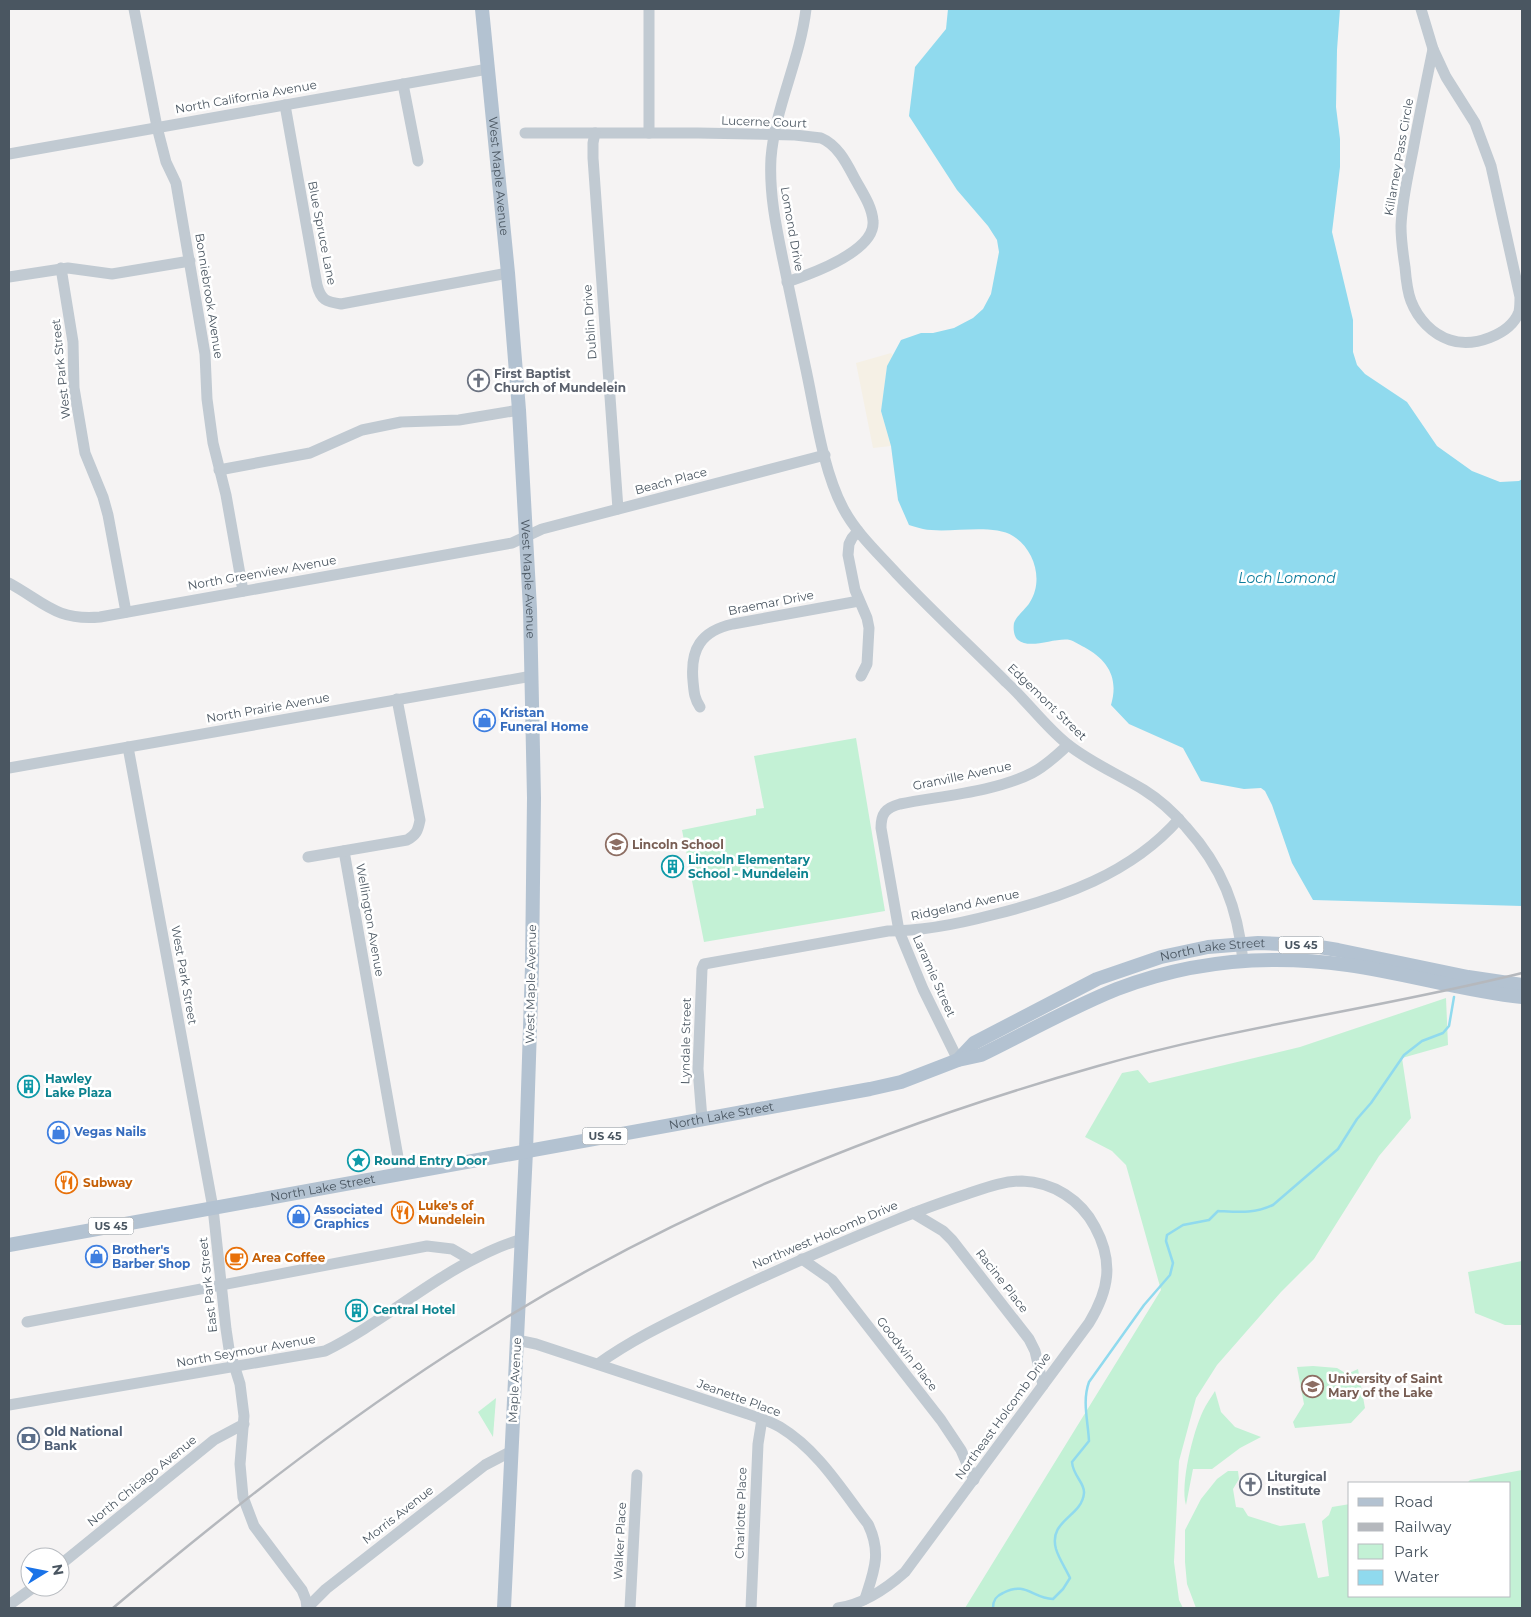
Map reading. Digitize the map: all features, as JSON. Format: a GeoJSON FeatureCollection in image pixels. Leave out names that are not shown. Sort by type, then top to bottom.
{"type":"FeatureCollection","features":[{"type":"Feature","properties":{"kind":"main road","name":"West Maple Avenue"},"geometry":{"type":"LineString","coordinates":[[482,9],[508,273],[519,410],[532,676],[534,798],[532,966],[526,1151]]}},
{"type":"Feature","properties":{"kind":"main road","name":"North Lake Street"},"geometry":{"type":"LineString","coordinates":[[958,1060],[974,1042],[1098,979],[1174,953],[1208,947],[1241,944],[1287,944],[1338,950],[1468,977],[1522,984]]}},
{"type":"Feature","properties":{"kind":"main road","name":"North Lake Street"},"geometry":{"type":"LineString","coordinates":[[9,1245],[901,1082],[958,1060],[982,1054],[1104,994],[1190,967],[1243,961],[1305,960],[1351,966],[1522,997]]}},
{"type":"Feature","properties":{"kind":"main road","name":"Maple Avenue"},"geometry":{"type":"LineString","coordinates":[[504,1608],[520,1240],[526,1151]]}},
{"type":"Feature","properties":{"kind":"street","name":"Bonniebrook Avenue"},"geometry":{"type":"LineString","coordinates":[[134,9],[157,127],[166,162],[176,183],[205,354],[207,399],[212,434],[226,495],[243,591]]}},
{"type":"Feature","properties":{"kind":"street"},"geometry":{"type":"LineString","coordinates":[[649,9],[649,133]]}},
{"type":"Feature","properties":{"kind":"street","name":"Lomond Drive"},"geometry":{"type":"LineString","coordinates":[[806,9],[795,61],[774,135],[770,181],[773,211],[787,282],[825,455]]}},
{"type":"Feature","properties":{"kind":"street","name":"Killarney Pass Circle"},"geometry":{"type":"LineString","coordinates":[[1421,9],[1433,49],[1446,76],[1475,123],[1490,163],[1520,297],[1518,313],[1512,322],[1501,332],[1472,342],[1461,343],[1451,341],[1431,330],[1417,314],[1411,299],[1406,274],[1401,227],[1404,197],[1433,49]]}},
{"type":"Feature","properties":{"kind":"street","name":"North California Avenue"},"geometry":{"type":"LineString","coordinates":[[9,154],[488,69]]}},
{"type":"Feature","properties":{"kind":"street"},"geometry":{"type":"LineString","coordinates":[[403,84],[418,161]]}},
{"type":"Feature","properties":{"kind":"street","name":"Blue Spruce Lane"},"geometry":{"type":"LineString","coordinates":[[285,104],[317,285],[320,294],[329,303],[341,304],[508,273]]}},
{"type":"Feature","properties":{"kind":"street","name":"Dublin Drive"},"geometry":{"type":"LineString","coordinates":[[595,133],[593,158],[618,509]]}},
{"type":"Feature","properties":{"kind":"street","name":"Lucerne Court"},"geometry":{"type":"LineString","coordinates":[[525,134],[774,135],[821,138],[829,141],[852,172],[871,209],[872,230],[868,239],[858,248],[818,270],[787,282]]}},
{"type":"Feature","properties":{"kind":"street"},"geometry":{"type":"LineString","coordinates":[[9,277],[61,268],[112,274],[190,262]]}},
{"type":"Feature","properties":{"kind":"street","name":"West Park Street"},"geometry":{"type":"LineString","coordinates":[[61,268],[74,342],[74,388],[85,453],[103,497],[108,515],[126,612]]}},
{"type":"Feature","properties":{"kind":"street"},"geometry":{"type":"LineString","coordinates":[[219,470],[310,453],[370,428],[401,422],[459,420],[519,410]]}},
{"type":"Feature","properties":{"kind":"street","name":"Beach Place"},"geometry":{"type":"LineString","coordinates":[[526,537],[542,529],[825,455]]}},
{"type":"Feature","properties":{"kind":"street","name":"Edgemont Street"},"geometry":{"type":"LineString","coordinates":[[825,455],[834,489],[844,510],[858,531],[920,598],[1019,694],[1068,745],[1080,754],[1146,791],[1179,819],[1201,844],[1216,868],[1234,910],[1243,961]]}},
{"type":"Feature","properties":{"kind":"street"},"geometry":{"type":"LineString","coordinates":[[858,531],[849,544],[848,555],[855,590],[867,618],[869,628],[867,664],[860,676]]}},
{"type":"Feature","properties":{"kind":"street","name":"North Greenview Avenue"},"geometry":{"type":"LineString","coordinates":[[9,583],[53,611],[87,618],[512,543],[526,537]]}},
{"type":"Feature","properties":{"kind":"street","name":"Braemar Drive"},"geometry":{"type":"LineString","coordinates":[[700,707],[694,696],[693,660],[696,649],[710,632],[719,627],[733,624],[860,601]]}},
{"type":"Feature","properties":{"kind":"street","name":"North Prairie Avenue"},"geometry":{"type":"LineString","coordinates":[[9,768],[532,676]]}},
{"type":"Feature","properties":{"kind":"street","name":"Wellington Avenue"},"geometry":{"type":"LineString","coordinates":[[397,700],[420,820],[419,828],[415,835],[406,840],[344,851],[401,1174]]}},
{"type":"Feature","properties":{"kind":"street","name":"Granville Avenue"},"geometry":{"type":"LineString","coordinates":[[884,812],[891,806],[1008,783],[1032,773],[1052,760],[1068,745]]}},
{"type":"Feature","properties":{"kind":"street","name":"West Park Street"},"geometry":{"type":"LineString","coordinates":[[128,747],[212,1208]]}},
{"type":"Feature","properties":{"kind":"street","name":"Laramie Street"},"geometry":{"type":"LineString","coordinates":[[884,812],[881,819],[881,828],[899,931],[923,989],[958,1060]]}},
{"type":"Feature","properties":{"kind":"street","name":"Ridgeland Avenue"},"geometry":{"type":"LineString","coordinates":[[704,964],[888,931],[912,931],[971,920],[1036,904],[1066,894],[1118,868],[1166,833],[1179,819]]}},
{"type":"Feature","properties":{"kind":"street"},"geometry":{"type":"LineString","coordinates":[[308,857],[344,851]]}},
{"type":"Feature","properties":{"kind":"street","name":"Lyndale Street"},"geometry":{"type":"LineString","coordinates":[[702,1119],[698,1069],[702,969],[704,964]]}},
{"type":"Feature","properties":{"kind":"street","name":"Northwest Holcomb Drive"},"geometry":{"type":"LineString","coordinates":[[598,1364],[617,1350],[671,1321],[772,1272],[913,1213],[992,1185],[1022,1181],[1038,1183],[1074,1200]]}},
{"type":"Feature","properties":{"kind":"street","name":"Northeast Holcomb Drive"},"geometry":{"type":"LineString","coordinates":[[838,1608],[882,1591],[905,1572],[1089,1323],[1098,1307],[1106,1283],[1107,1265],[1100,1236],[1093,1223],[1074,1200]]}},
{"type":"Feature","properties":{"kind":"street","name":"East Park Street"},"geometry":{"type":"LineString","coordinates":[[212,1208],[226,1329],[240,1384],[244,1424],[240,1464],[243,1497],[254,1526],[302,1590],[307,1608]]}},
{"type":"Feature","properties":{"kind":"street","name":"Racine Place"},"geometry":{"type":"LineString","coordinates":[[913,1213],[943,1231],[952,1240],[1029,1339],[1035,1351],[1044,1384]]}},
{"type":"Feature","properties":{"kind":"street","name":"North Seymour Avenue"},"geometry":{"type":"LineString","coordinates":[[9,1405],[325,1351],[345,1341],[443,1276],[471,1260],[509,1242],[520,1240]]}},
{"type":"Feature","properties":{"kind":"street"},"geometry":{"type":"LineString","coordinates":[[27,1322],[426,1246],[452,1249],[471,1260]]}},
{"type":"Feature","properties":{"kind":"street","name":"Goodwin Place"},"geometry":{"type":"LineString","coordinates":[[802,1259],[832,1280],[935,1413],[961,1450],[974,1480]]}},
{"type":"Feature","properties":{"kind":"street","name":"Jeanette Place"},"geometry":{"type":"LineString","coordinates":[[517,1340],[536,1344],[762,1419],[778,1426],[805,1446],[817,1458],[868,1524],[873,1534],[877,1562],[865,1599]]}},
{"type":"Feature","properties":{"kind":"street","name":"Charlotte Place"},"geometry":{"type":"LineString","coordinates":[[751,1608],[758,1444],[762,1419]]}},
{"type":"Feature","properties":{"kind":"street","name":"North Chicago Avenue"},"geometry":{"type":"LineString","coordinates":[[70,1557],[214,1440],[244,1424]]}},
{"type":"Feature","properties":{"kind":"street","name":"Morris Avenue"},"geometry":{"type":"LineString","coordinates":[[307,1608],[326,1589],[485,1465],[512,1451]]}},
{"type":"Feature","properties":{"kind":"street","name":"Walker Place"},"geometry":{"type":"LineString","coordinates":[[630,1608],[638,1475]]}},
{"type":"Feature","properties":{"kind":"street"},"geometry":{"type":"LineString","coordinates":[[9,1606],[21,1597]]}},
{"type":"Feature","properties":{"kind":"green space"},"geometry":{"type":"Polygon","coordinates":[[[856,738],[885,911],[704,942],[682,830],[756,815],[756,809],[764,808],[754,756],[856,738]]]}},
{"type":"Feature","properties":{"kind":"green space"},"geometry":{"type":"Polygon","coordinates":[[[1446,998],[1448,1045],[1402,1058],[1411,1118],[1379,1156],[1314,1259],[1281,1292],[1217,1365],[1196,1398],[1179,1461],[1174,1562],[1179,1600],[1183,1608],[965,1608],[1161,1290],[1126,1165],[1112,1151],[1085,1137],[1122,1073],[1138,1070],[1149,1083],[1300,1047],[1446,998]]]}},
{"type":"Feature","properties":{"kind":"green space"},"geometry":{"type":"Polygon","coordinates":[[[1522,1261],[1522,1325],[1505,1325],[1475,1313],[1468,1272],[1522,1261]]]}},
{"type":"Feature","properties":{"kind":"green space"},"geometry":{"type":"Polygon","coordinates":[[[1297,1367],[1337,1368],[1347,1374],[1358,1369],[1365,1408],[1351,1423],[1295,1428],[1293,1422],[1304,1404],[1297,1367]]]}},
{"type":"Feature","properties":{"kind":"green space"},"geometry":{"type":"Polygon","coordinates":[[[1215,1391],[1221,1412],[1235,1427],[1261,1437],[1240,1448],[1212,1469],[1193,1469],[1186,1505],[1186,1472],[1195,1432],[1203,1411],[1215,1391]]]}},
{"type":"Feature","properties":{"kind":"green space"},"geometry":{"type":"Polygon","coordinates":[[[496,1398],[493,1437],[478,1412],[496,1398]]]}},
{"type":"Feature","properties":{"kind":"green space"},"geometry":{"type":"Polygon","coordinates":[[[1522,1470],[1522,1608],[1196,1608],[1187,1584],[1185,1530],[1201,1499],[1217,1479],[1228,1471],[1238,1471],[1239,1479],[1233,1489],[1236,1507],[1243,1508],[1248,1516],[1280,1526],[1305,1523],[1318,1578],[1329,1576],[1322,1521],[1329,1515],[1332,1507],[1348,1504],[1348,1597],[1511,1597],[1511,1482],[1468,1482],[1470,1480],[1522,1470]]]}},
{"type":"Feature","properties":{"kind":"sand"},"geometry":{"type":"Polygon","coordinates":[[[891,353],[893,356],[887,366],[881,411],[891,446],[873,448],[856,363],[891,353]]]}},
{"type":"Feature","properties":{"kind":"water","name":"Loch Lomond"},"geometry":{"type":"Polygon","coordinates":[[[948,9],[1340,9],[1336,107],[1340,139],[1340,167],[1332,232],[1353,320],[1353,352],[1357,365],[1365,374],[1407,402],[1437,446],[1472,471],[1500,482],[1519,481],[1522,479],[1522,906],[1313,900],[1292,863],[1272,805],[1265,791],[1261,788],[1244,789],[1201,781],[1183,748],[1129,724],[1111,705],[1114,686],[1110,671],[1092,652],[1070,640],[1029,644],[1017,639],[1014,633],[1014,623],[1030,602],[1036,584],[1035,566],[1020,542],[1013,536],[994,530],[933,530],[909,525],[898,500],[891,446],[881,411],[887,366],[901,340],[921,333],[933,333],[954,328],[973,318],[983,309],[991,294],[999,252],[997,240],[988,226],[957,190],[909,116],[915,67],[946,29],[948,9]]]}},
{"type":"Feature","properties":{"kind":"waterway"},"geometry":{"type":"LineString","coordinates":[[993,1608],[994,1601],[998,1595],[1011,1590],[1023,1589],[1053,1599],[1070,1578],[1057,1553],[1055,1539],[1061,1525],[1078,1508],[1084,1493],[1083,1486],[1074,1471],[1072,1462],[1089,1441],[1086,1404],[1087,1389],[1089,1382],[1144,1305],[1170,1275],[1173,1263],[1166,1241],[1167,1235],[1183,1225],[1209,1220],[1218,1211],[1253,1211],[1273,1205],[1338,1149],[1357,1119],[1371,1103],[1404,1055],[1422,1041],[1443,1033],[1449,1026],[1454,997]]}},
{"type":"Feature","properties":{"kind":"railway"},"geometry":{"type":"LineString","coordinates":[[113,1608],[300,1458],[448,1354],[570,1280],[715,1206],[790,1173],[942,1115],[1098,1066],[1257,1028],[1416,997],[1522,973]]}},
{"type":"Feature","properties":{"kind":"place","name":"First Baptist Church of Mundelein"},"geometry":{"type":"Point","coordinates":[478,381]}},
{"type":"Feature","properties":{"kind":"place","name":"Kristan Funeral Home"},"geometry":{"type":"Point","coordinates":[484,720]}},
{"type":"Feature","properties":{"kind":"place","name":"Lincoln School"},"geometry":{"type":"Point","coordinates":[616,845]}},
{"type":"Feature","properties":{"kind":"place","name":"Lincoln Elementary School - Mundelein"},"geometry":{"type":"Point","coordinates":[672,867]}},
{"type":"Feature","properties":{"kind":"place","name":"Hawley Lake Plaza"},"geometry":{"type":"Point","coordinates":[29,1086]}},
{"type":"Feature","properties":{"kind":"place","name":"Vegas Nails"},"geometry":{"type":"Point","coordinates":[58,1132]}},
{"type":"Feature","properties":{"kind":"place","name":"Round Entry Door"},"geometry":{"type":"Point","coordinates":[358,1161]}},
{"type":"Feature","properties":{"kind":"place","name":"Subway"},"geometry":{"type":"Point","coordinates":[67,1183]}},
{"type":"Feature","properties":{"kind":"place","name":"Luke's of Mundelein"},"geometry":{"type":"Point","coordinates":[402,1213]}},
{"type":"Feature","properties":{"kind":"place","name":"Associated Graphics"},"geometry":{"type":"Point","coordinates":[298,1217]}},
{"type":"Feature","properties":{"kind":"place","name":"Brother's Barber Shop"},"geometry":{"type":"Point","coordinates":[96,1257]}},
{"type":"Feature","properties":{"kind":"place","name":"Area Coffee"},"geometry":{"type":"Point","coordinates":[236,1258]}},
{"type":"Feature","properties":{"kind":"place","name":"Central Hotel"},"geometry":{"type":"Point","coordinates":[357,1310]}},
{"type":"Feature","properties":{"kind":"place","name":"University of Saint Mary of the Lake"},"geometry":{"type":"Point","coordinates":[1312,1386]}},
{"type":"Feature","properties":{"kind":"place","name":"Old National Bank"},"geometry":{"type":"Point","coordinates":[28,1439]}},
{"type":"Feature","properties":{"kind":"place","name":"Liturgical Institute"},"geometry":{"type":"Point","coordinates":[1251,1484]}}]}
